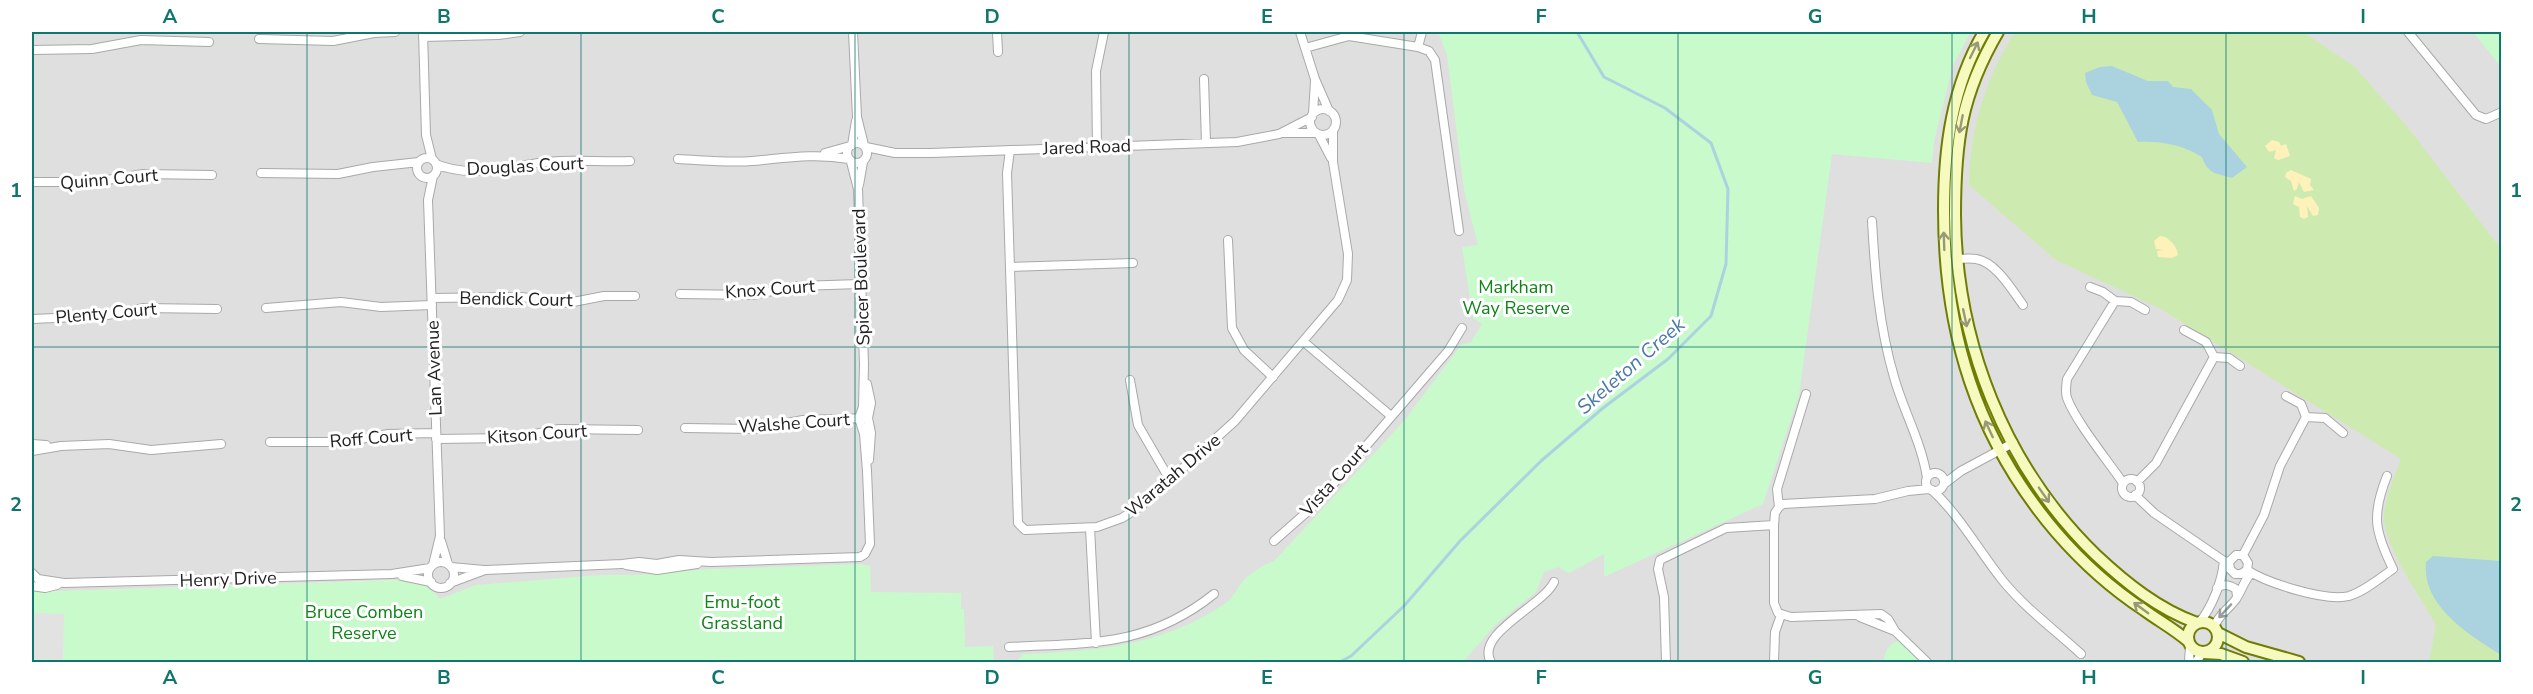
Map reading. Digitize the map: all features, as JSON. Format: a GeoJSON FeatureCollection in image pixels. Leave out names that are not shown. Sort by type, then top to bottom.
{"type":"FeatureCollection","features":[{"type":"Feature","properties":{"kind":"street"},"geometry":{"type":"LineString","coordinates":[[259,39],[333,41],[374,33],[395,32]]}},
{"type":"Feature","properties":{"kind":"street"},"geometry":{"type":"LineString","coordinates":[[420,175],[417,168],[426,135],[423,34],[498,35],[520,32]]}},
{"type":"Feature","properties":{"kind":"street"},"geometry":{"type":"LineString","coordinates":[[820,154],[857,164],[864,161],[868,154],[857,117],[853,32]]}},
{"type":"Feature","properties":{"kind":"street"},"geometry":{"type":"LineString","coordinates":[[997,32],[998,52]]}},
{"type":"Feature","properties":{"kind":"street"},"geometry":{"type":"LineString","coordinates":[[1097,147],[1096,71],[1104,32]]}},
{"type":"Feature","properties":{"kind":"street"},"geometry":{"type":"LineString","coordinates":[[1300,32],[1315,80],[1335,120],[1333,130],[1327,135],[1317,134],[1311,127],[1315,80]]}},
{"type":"Feature","properties":{"kind":"street"},"geometry":{"type":"LineString","coordinates":[[1418,47],[1422,32]]}},
{"type":"Feature","properties":{"kind":"street"},"geometry":{"type":"LineString","coordinates":[[1984,32],[1962,77],[1949,122],[1944,170],[1945,257],[1950,302],[1958,344],[1977,404],[2000,451],[2036,506],[2081,557],[2143,610],[2171,627],[2195,650],[2221,654],[2243,663]]}},
{"type":"Feature","properties":{"kind":"street"},"geometry":{"type":"LineString","coordinates":[[1998,32],[1977,70],[1968,94],[1958,140],[1955,189],[1957,259],[1962,303],[1973,349],[1990,396],[2013,443],[2047,498],[2086,545],[2116,574],[2145,597],[2176,616],[2198,623],[2207,623],[2246,647],[2299,663]]}},
{"type":"Feature","properties":{"kind":"street"},"geometry":{"type":"LineString","coordinates":[[2408,32],[2476,115],[2486,119],[2502,112]]}},
{"type":"Feature","properties":{"kind":"street"},"geometry":{"type":"LineString","coordinates":[[1305,48],[1349,36],[1418,47],[1429,51],[1435,60],[1459,231]]}},
{"type":"Feature","properties":{"kind":"street"},"geometry":{"type":"LineString","coordinates":[[32,50],[92,49],[141,40],[209,42]]}},
{"type":"Feature","properties":{"kind":"street"},"geometry":{"type":"LineString","coordinates":[[1204,79],[1206,143]]}},
{"type":"Feature","properties":{"kind":"street"},"geometry":{"type":"LineString","coordinates":[[1312,116],[1323,110],[1329,111]]}},
{"type":"Feature","properties":{"kind":"street","name":"Jared Road"},"geometry":{"type":"LineString","coordinates":[[1279,134],[1312,116]]}},
{"type":"Feature","properties":{"kind":"street"},"geometry":{"type":"LineString","coordinates":[[850,161],[847,151],[851,145],[857,117]]}},
{"type":"Feature","properties":{"kind":"street","name":"Waratah Drive"},"geometry":{"type":"LineString","coordinates":[[1006,150],[1018,523],[1025,530],[1090,528],[1122,518],[1170,480],[1235,421],[1338,300],[1347,280],[1348,254],[1333,162],[1333,130]]}},
{"type":"Feature","properties":{"kind":"street","name":"Jared Road"},"geometry":{"type":"LineString","coordinates":[[864,161],[895,153],[1206,143],[1253,140],[1279,134],[1317,134]]}},
{"type":"Feature","properties":{"kind":"street","name":"Waratah Drive"},"geometry":{"type":"LineString","coordinates":[[1317,134],[1333,162]]}},
{"type":"Feature","properties":{"kind":"street"},"geometry":{"type":"LineString","coordinates":[[397,165],[412,168],[426,178],[434,175],[434,161],[426,135]]}},
{"type":"Feature","properties":{"kind":"street"},"geometry":{"type":"LineString","coordinates":[[678,159],[752,161],[782,156],[820,154],[858,143],[865,146]]}},
{"type":"Feature","properties":{"kind":"street","name":"Jared Road"},"geometry":{"type":"LineString","coordinates":[[865,146],[895,153]]}},
{"type":"Feature","properties":{"kind":"street"},"geometry":{"type":"LineString","coordinates":[[261,174],[338,174],[420,161],[425,158],[434,161]]}},
{"type":"Feature","properties":{"kind":"street","name":"Douglas Court"},"geometry":{"type":"LineString","coordinates":[[434,161],[457,170]]}},
{"type":"Feature","properties":{"kind":"street","name":"Douglas Court"},"geometry":{"type":"LineString","coordinates":[[434,175],[457,170],[518,167],[562,161],[630,161]]}},
{"type":"Feature","properties":{"kind":"street","name":"Spicer Boulevard"},"geometry":{"type":"LineString","coordinates":[[850,161],[858,189]]}},
{"type":"Feature","properties":{"kind":"street","name":"Spicer Boulevard"},"geometry":{"type":"LineString","coordinates":[[485,570],[622,564],[657,570],[711,562],[860,556],[867,552],[870,543],[863,418],[864,364],[858,189],[864,161]]}},
{"type":"Feature","properties":{"kind":"street","name":"Quinn Court"},"geometry":{"type":"LineString","coordinates":[[32,184],[95,182],[143,174],[212,175]]}},
{"type":"Feature","properties":{"kind":"street","name":"Lan Avenue"},"geometry":{"type":"LineString","coordinates":[[420,175],[428,200],[440,536],[450,566]]}},
{"type":"Feature","properties":{"kind":"street","name":"Lan Avenue"},"geometry":{"type":"LineString","coordinates":[[428,200],[434,175]]}},
{"type":"Feature","properties":{"kind":"street"},"geometry":{"type":"LineString","coordinates":[[1872,221],[1875,274],[1886,347],[1900,398],[1923,459],[1926,479],[1931,490],[1949,505]]}},
{"type":"Feature","properties":{"kind":"street"},"geometry":{"type":"LineString","coordinates":[[1228,240],[1232,328],[1244,350],[1273,377]]}},
{"type":"Feature","properties":{"kind":"street"},"geometry":{"type":"LineString","coordinates":[[1957,259],[1977,259],[1988,263],[2008,284],[2023,305]]}},
{"type":"Feature","properties":{"kind":"street"},"geometry":{"type":"LineString","coordinates":[[1010,267],[1133,263]]}},
{"type":"Feature","properties":{"kind":"street","name":"Knox Court"},"geometry":{"type":"LineString","coordinates":[[680,294],[752,294],[798,286],[860,284]]}},
{"type":"Feature","properties":{"kind":"street"},"geometry":{"type":"LineString","coordinates":[[2090,287],[2103,292],[2115,301],[2131,302],[2145,310]]}},
{"type":"Feature","properties":{"kind":"street","name":"Bendick Court"},"geometry":{"type":"LineString","coordinates":[[266,308],[341,302],[381,307],[521,297],[568,303],[604,296],[635,296]]}},
{"type":"Feature","properties":{"kind":"street"},"geometry":{"type":"LineString","coordinates":[[2115,301],[2067,379],[2066,389],[2067,398],[2078,417],[2123,483],[2124,494],[2130,497],[2135,495],[2139,488],[2137,482],[2131,479],[2123,483]]}},
{"type":"Feature","properties":{"kind":"street","name":"Plenty Court"},"geometry":{"type":"LineString","coordinates":[[32,319],[102,316],[144,308],[217,309]]}},
{"type":"Feature","properties":{"kind":"street","name":"Vista Court"},"geometry":{"type":"LineString","coordinates":[[1274,541],[1316,504],[1448,351],[1462,328]]}},
{"type":"Feature","properties":{"kind":"street"},"geometry":{"type":"LineString","coordinates":[[2184,330],[2206,342],[2214,357]]}},
{"type":"Feature","properties":{"kind":"street"},"geometry":{"type":"LineString","coordinates":[[1304,342],[1391,417]]}},
{"type":"Feature","properties":{"kind":"street"},"geometry":{"type":"LineString","coordinates":[[2137,482],[2156,463],[2214,357]]}},
{"type":"Feature","properties":{"kind":"street"},"geometry":{"type":"LineString","coordinates":[[2214,357],[2229,358],[2240,366]]}},
{"type":"Feature","properties":{"kind":"street"},"geometry":{"type":"LineString","coordinates":[[1130,380],[1138,425],[1170,480]]}},
{"type":"Feature","properties":{"kind":"street"},"geometry":{"type":"LineString","coordinates":[[1779,507],[1777,489],[1806,394]]}},
{"type":"Feature","properties":{"kind":"street"},"geometry":{"type":"LineString","coordinates":[[2189,663],[2190,629],[2206,614],[2226,562],[2242,555],[2264,515],[2280,466],[2306,417],[2301,404],[2286,396]]}},
{"type":"Feature","properties":{"kind":"street"},"geometry":{"type":"LineString","coordinates":[[2306,417],[2325,418],[2343,434]]}},
{"type":"Feature","properties":{"kind":"street","name":"Walshe Court"},"geometry":{"type":"LineString","coordinates":[[685,428],[754,429],[803,420],[863,418]]}},
{"type":"Feature","properties":{"kind":"street","name":"Kitson Court"},"geometry":{"type":"LineString","coordinates":[[436,436],[516,438],[559,429],[638,430]]}},
{"type":"Feature","properties":{"kind":"street","name":"Roff Court"},"geometry":{"type":"LineString","coordinates":[[270,442],[344,442],[388,434],[436,436]]}},
{"type":"Feature","properties":{"kind":"street"},"geometry":{"type":"LineString","coordinates":[[1927,663],[1895,631],[1859,617],[1787,617],[1781,615],[1774,603],[1773,525],[1775,513],[1783,504],[1875,499],[1908,491],[1938,490],[1961,471],[2013,443]]}},
{"type":"Feature","properties":{"kind":"street"},"geometry":{"type":"LineString","coordinates":[[32,444],[51,446],[109,444],[151,450],[221,444]]}},
{"type":"Feature","properties":{"kind":"street"},"geometry":{"type":"LineString","coordinates":[[32,451],[51,446]]}},
{"type":"Feature","properties":{"kind":"street"},"geometry":{"type":"LineString","coordinates":[[1923,459],[1944,479],[1943,485],[1949,505],[1970,539],[2005,583],[2081,654]]}},
{"type":"Feature","properties":{"kind":"street"},"geometry":{"type":"LineString","coordinates":[[1908,491],[1938,473],[1961,471]]}},
{"type":"Feature","properties":{"kind":"street"},"geometry":{"type":"LineString","coordinates":[[2135,495],[2154,513],[2226,562],[2235,574],[2249,571],[2312,593],[2339,597],[2350,596],[2366,588],[2393,569],[2382,547],[2376,526],[2378,499],[2387,476]]}},
{"type":"Feature","properties":{"kind":"street"},"geometry":{"type":"LineString","coordinates":[[1666,663],[1664,597],[1658,563],[1673,552],[1726,528],[1773,525]]}},
{"type":"Feature","properties":{"kind":"street"},"geometry":{"type":"LineString","coordinates":[[1090,528],[1095,643]]}},
{"type":"Feature","properties":{"kind":"street","name":"Lan Avenue"},"geometry":{"type":"LineString","coordinates":[[432,566],[440,536]]}},
{"type":"Feature","properties":{"kind":"street"},"geometry":{"type":"LineString","coordinates":[[2196,663],[2203,653],[2215,646],[2220,615],[2237,596],[2249,571],[2248,563],[2242,555]]}},
{"type":"Feature","properties":{"kind":"street"},"geometry":{"type":"LineString","coordinates":[[440,562],[450,566],[485,570],[442,587],[431,582],[428,575],[432,566],[440,562]]}},
{"type":"Feature","properties":{"kind":"street","name":"Henry Drive"},"geometry":{"type":"LineString","coordinates":[[32,586],[45,588],[64,584],[392,574],[432,566]]}},
{"type":"Feature","properties":{"kind":"street"},"geometry":{"type":"LineString","coordinates":[[450,566],[454,575],[450,584]]}},
{"type":"Feature","properties":{"kind":"street","name":"Henry Drive"},"geometry":{"type":"LineString","coordinates":[[392,574],[431,582]]}},
{"type":"Feature","properties":{"kind":"street","name":"Henry Drive"},"geometry":{"type":"LineString","coordinates":[[33,575],[64,584]]}},
{"type":"Feature","properties":{"kind":"street"},"geometry":{"type":"LineString","coordinates":[[1489,659],[1490,643],[1510,622],[1547,592],[1554,582]]}},
{"type":"Feature","properties":{"kind":"street"},"geometry":{"type":"LineString","coordinates":[[2217,588],[2231,586],[2236,589],[2237,596]]}},
{"type":"Feature","properties":{"kind":"street"},"geometry":{"type":"LineString","coordinates":[[1009,647],[1095,643],[1133,636],[1189,613],[1214,594]]}},
{"type":"Feature","properties":{"kind":"street"},"geometry":{"type":"LineString","coordinates":[[1774,663],[1775,632],[1781,615]]}},
{"type":"Feature","properties":{"kind":"shaded area"},"geometry":{"type":"Polygon","coordinates":[[[32,32],[2501,32],[2501,662],[432,662],[395,580],[32,592],[32,32]]]}},
{"type":"Feature","properties":{"kind":"shaded area"},"geometry":{"type":"Polygon","coordinates":[[[32,613],[64,614],[63,660],[32,659],[32,613]]]}},
{"type":"Feature","properties":{"kind":"green space","name":"Markham Way Reserve"},"geometry":{"type":"Polygon","coordinates":[[[1438,32],[1971,32],[1953,65],[1934,142],[1932,163],[1832,154],[1799,395],[1763,504],[1604,577],[1604,554],[1569,573],[1558,567],[1544,572],[1536,592],[1495,625],[1463,662],[996,662],[1017,661],[1023,654],[1077,651],[1129,644],[1178,629],[1226,603],[1243,581],[1261,567],[1274,561],[1404,421],[1461,345],[1471,342],[1482,324],[1473,318],[1462,247],[1478,245],[1464,190],[1447,55],[1438,32]]]}},
{"type":"Feature","properties":{"kind":"green space"},"geometry":{"type":"Polygon","coordinates":[[[2015,32],[2303,32],[2355,67],[2410,130],[2501,249],[2501,561],[2433,556],[2425,572],[2430,586],[2446,610],[2477,639],[2501,655],[2501,662],[2429,662],[2436,625],[2396,557],[2384,517],[2390,488],[2401,459],[2161,309],[2056,260],[1969,185],[1972,144],[1981,105],[1995,68],[2015,32]]]}},
{"type":"Feature","properties":{"kind":"green space"},"geometry":{"type":"Polygon","coordinates":[[[2473,32],[2501,32],[2501,67],[2473,32]]]}},
{"type":"Feature","properties":{"kind":"green space"},"geometry":{"type":"Polygon","coordinates":[[[861,564],[870,566],[871,592],[961,593],[961,609],[964,609],[965,647],[993,646],[994,662],[32,662],[32,592],[404,580],[429,586],[440,599],[476,585],[709,569],[861,564]]]}},
{"type":"Feature","properties":{"kind":"green space"},"geometry":{"type":"Polygon","coordinates":[[[1899,641],[1921,662],[1884,662],[1888,648],[1899,641]]]}},
{"type":"Feature","properties":{"kind":"sand"},"geometry":{"type":"Polygon","coordinates":[[[2272,140],[2279,142],[2281,146],[2286,144],[2290,156],[2278,160],[2274,158],[2276,150],[2269,152],[2265,146],[2272,140]]]}},
{"type":"Feature","properties":{"kind":"sand"},"geometry":{"type":"Polygon","coordinates":[[[2291,170],[2311,179],[2310,185],[2314,190],[2304,192],[2299,182],[2294,191],[2291,181],[2285,177],[2286,173],[2291,170]]]}},
{"type":"Feature","properties":{"kind":"sand"},"geometry":{"type":"Polygon","coordinates":[[[2295,196],[2302,199],[2311,196],[2319,208],[2318,215],[2313,216],[2307,206],[2308,217],[2304,219],[2300,217],[2299,207],[2293,204],[2295,196]]]}},
{"type":"Feature","properties":{"kind":"sand"},"geometry":{"type":"Polygon","coordinates":[[[2160,236],[2172,243],[2178,255],[2172,258],[2158,257],[2157,251],[2164,250],[2156,249],[2154,241],[2160,236]]]}},
{"type":"Feature","properties":{"kind":"water"},"geometry":{"type":"Polygon","coordinates":[[[2112,66],[2148,81],[2168,81],[2173,87],[2191,89],[2212,110],[2219,134],[2247,167],[2232,178],[2210,170],[2202,157],[2187,149],[2163,143],[2138,142],[2117,102],[2092,95],[2086,82],[2085,73],[2100,67],[2112,66]]]}},
{"type":"Feature","properties":{"kind":"water"},"geometry":{"type":"Polygon","coordinates":[[[2433,556],[2501,561],[2501,655],[2462,628],[2439,605],[2431,592],[2427,578],[2426,562],[2433,556]]]}},
{"type":"Feature","properties":{"kind":"waterway","name":"Skeleton Creek"},"geometry":{"type":"LineString","coordinates":[[1340,662],[1351,656],[1404,606],[1460,541],[1541,461],[1603,408],[1668,359],[1711,316],[1726,264],[1728,189],[1711,143],[1665,108],[1604,77],[1577,32]]}},
{"type":"Feature","properties":{"kind":"park label","name":"Emu-foot Grassland"},"geometry":{"type":"Point","coordinates":[742,612]}},
{"type":"Feature","properties":{"kind":"park label","name":"Bruce Comben Reserve"},"geometry":{"type":"Point","coordinates":[364,622]}}]}
